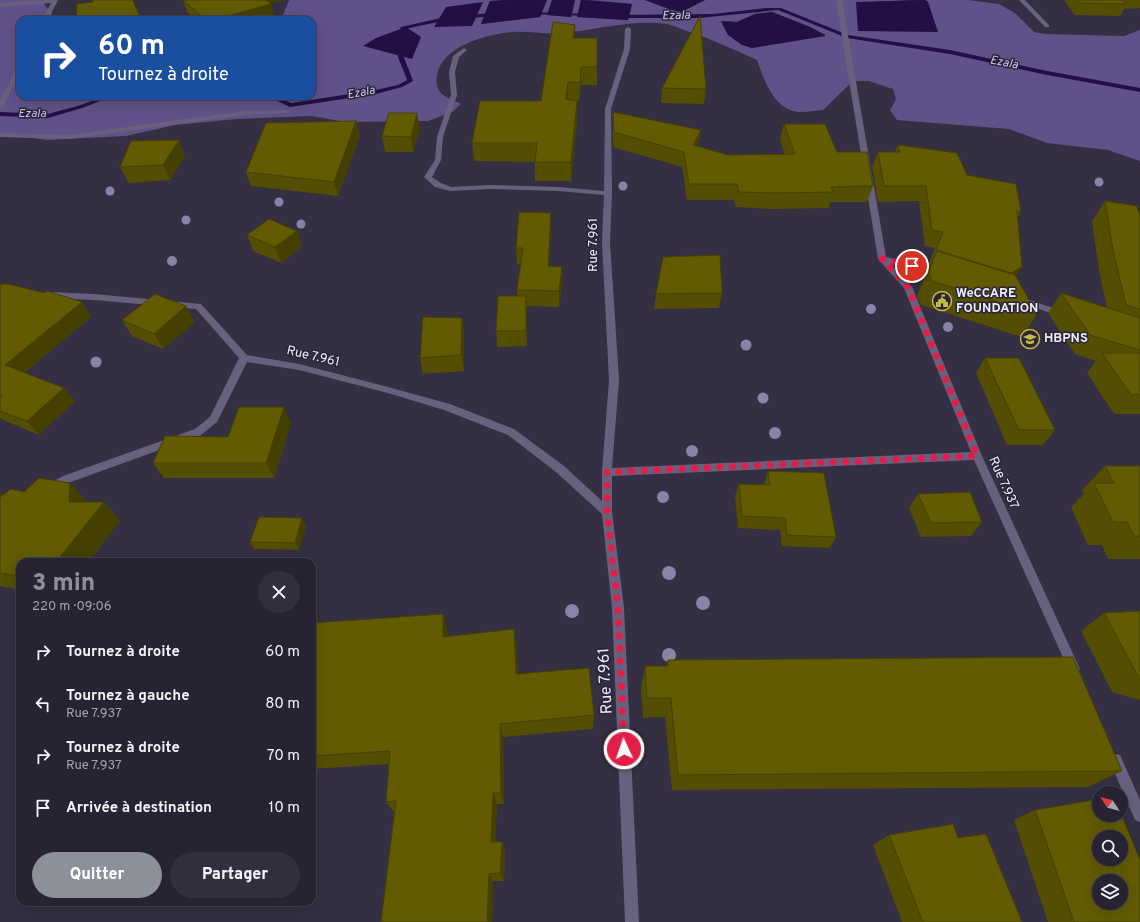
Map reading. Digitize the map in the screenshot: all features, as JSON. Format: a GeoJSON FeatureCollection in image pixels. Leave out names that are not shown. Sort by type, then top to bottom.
{"type":"FeatureCollection","features":[{"type":"Feature","properties":{"kind":"street"},"geometry":{"type":"LineString","coordinates":[[1022,0],[1047,26]]}},
{"type":"Feature","properties":{"kind":"street"},"geometry":{"type":"LineString","coordinates":[[0,5],[55,1]]}},
{"type":"Feature","properties":{"kind":"street"},"geometry":{"type":"LineString","coordinates":[[47,16],[55,1]]}},
{"type":"Feature","properties":{"kind":"street"},"geometry":{"type":"LineString","coordinates":[[840,2],[882,259],[950,276]]}},
{"type":"Feature","properties":{"kind":"street","name":"Rue 7.961"},"geometry":{"type":"LineString","coordinates":[[628,29],[627,48],[608,109],[608,193],[606,242],[614,380],[607,472],[607,512],[618,608],[632,922]]}},
{"type":"Feature","properties":{"kind":"street"},"geometry":{"type":"LineString","coordinates":[[464,50],[456,56],[452,72],[454,95],[440,137],[438,160],[428,177],[438,185],[450,189],[490,187],[558,189],[608,193]]}},
{"type":"Feature","properties":{"kind":"street"},"geometry":{"type":"LineString","coordinates":[[0,106],[16,75]]}},
{"type":"Feature","properties":{"kind":"street"},"geometry":{"type":"LineString","coordinates":[[0,134],[69,137],[244,113],[287,112]]}},
{"type":"Feature","properties":{"kind":"street","name":"Rue 7.937"},"geometry":{"type":"LineString","coordinates":[[882,259],[908,287],[977,456],[1078,679]]}},
{"type":"Feature","properties":{"kind":"street"},"geometry":{"type":"LineString","coordinates":[[39,295],[94,297],[198,306],[244,358],[214,419],[198,432],[67,479],[44,492]]}},
{"type":"Feature","properties":{"kind":"street"},"geometry":{"type":"LineString","coordinates":[[1009,296],[1075,318]]}},
{"type":"Feature","properties":{"kind":"street","name":"Rue 7.961"},"geometry":{"type":"LineString","coordinates":[[244,358],[299,367],[388,390],[447,407],[511,432],[560,468],[607,512]]}},
{"type":"Feature","properties":{"kind":"street"},"geometry":{"type":"LineString","coordinates":[[607,472],[977,456]]}},
{"type":"Feature","properties":{"kind":"street"},"geometry":{"type":"LineString","coordinates":[[1111,751],[1140,815]]}},
{"type":"Feature","properties":{"kind":"shaded area"},"geometry":{"type":"Polygon","coordinates":[[[0,0],[41,0],[53,16],[16,16],[16,100],[316,100],[316,16],[281,16],[283,15],[289,0],[507,0],[490,1],[481,24],[540,17],[547,0],[552,0],[547,15],[571,17],[575,0],[581,0],[577,17],[628,20],[632,4],[591,0],[645,0],[681,12],[705,0],[912,0],[856,3],[968,0],[999,4],[1015,13],[1034,32],[1045,34],[1124,36],[1140,30],[1140,161],[1108,150],[1047,143],[1009,129],[897,120],[890,110],[896,99],[893,89],[869,81],[853,81],[823,110],[798,112],[789,110],[776,99],[771,92],[766,84],[757,60],[699,35],[667,24],[654,23],[616,25],[559,33],[502,33],[467,43],[447,56],[437,75],[437,87],[439,91],[446,97],[461,104],[452,112],[428,121],[345,122],[312,116],[237,119],[175,125],[126,136],[47,140],[0,134],[0,0]],[[772,12],[755,14],[737,22],[721,21],[728,35],[752,48],[825,35],[810,27],[772,12]]]}},
{"type":"Feature","properties":{"kind":"shaded area"},"geometry":{"type":"Polygon","coordinates":[[[547,0],[540,17],[481,24],[490,1],[547,0]]]}},
{"type":"Feature","properties":{"kind":"shaded area"},"geometry":{"type":"Polygon","coordinates":[[[552,0],[575,0],[571,17],[547,15],[552,0]]]}},
{"type":"Feature","properties":{"kind":"shaded area"},"geometry":{"type":"Polygon","coordinates":[[[581,0],[632,4],[628,20],[577,17],[581,0]]]}},
{"type":"Feature","properties":{"kind":"shaded area"},"geometry":{"type":"Polygon","coordinates":[[[645,0],[705,0],[681,12],[645,0]]]}},
{"type":"Feature","properties":{"kind":"shaded area"},"geometry":{"type":"Polygon","coordinates":[[[925,0],[928,2],[938,32],[858,31],[856,2],[925,0]]]}},
{"type":"Feature","properties":{"kind":"shaded area"},"geometry":{"type":"Polygon","coordinates":[[[483,2],[472,26],[434,27],[446,7],[483,2]]]}},
{"type":"Feature","properties":{"kind":"shaded area"},"geometry":{"type":"Polygon","coordinates":[[[772,12],[810,27],[825,36],[752,48],[742,45],[728,35],[721,21],[737,22],[755,14],[772,12]]]}},
{"type":"Feature","properties":{"kind":"shaded area"},"geometry":{"type":"Polygon","coordinates":[[[406,27],[421,37],[412,59],[363,46],[376,38],[406,27]]]}},
{"type":"Feature","properties":{"kind":"building"},"geometry":{"type":"Polygon","coordinates":[[[92,0],[133,0],[139,16],[76,16],[77,4],[93,2],[92,0]]]}},
{"type":"Feature","properties":{"kind":"building"},"geometry":{"type":"Polygon","coordinates":[[[183,0],[266,0],[271,4],[228,16],[201,16],[183,0]]]}},
{"type":"Feature","properties":{"kind":"building"},"geometry":{"type":"Polygon","coordinates":[[[1079,0],[1122,0],[1127,4],[1081,3],[1079,0]]]}},
{"type":"Feature","properties":{"kind":"building"},"geometry":{"type":"Polygon","coordinates":[[[700,16],[706,89],[662,88],[700,16]]]}},
{"type":"Feature","properties":{"kind":"building"},"geometry":{"type":"Polygon","coordinates":[[[553,22],[575,25],[573,38],[597,38],[597,67],[581,67],[580,83],[568,82],[566,99],[577,101],[571,162],[535,162],[537,143],[472,143],[480,101],[541,101],[553,22]]]}},
{"type":"Feature","properties":{"kind":"building"},"geometry":{"type":"Polygon","coordinates":[[[613,112],[701,130],[693,145],[728,155],[795,154],[784,124],[825,124],[837,152],[867,152],[873,186],[831,187],[833,192],[774,193],[739,192],[737,184],[689,184],[684,152],[614,132],[613,112]]]}},
{"type":"Feature","properties":{"kind":"building"},"geometry":{"type":"Polygon","coordinates":[[[389,113],[417,113],[411,137],[382,136],[389,113]]]}},
{"type":"Feature","properties":{"kind":"building"},"geometry":{"type":"Polygon","coordinates":[[[356,121],[334,182],[246,172],[266,123],[356,121]]]}},
{"type":"Feature","properties":{"kind":"building"},"geometry":{"type":"Polygon","coordinates":[[[179,140],[163,165],[120,167],[131,141],[179,140]]]}},
{"type":"Feature","properties":{"kind":"building"},"geometry":{"type":"Polygon","coordinates":[[[898,145],[957,153],[967,175],[1016,184],[1021,211],[1017,211],[1022,267],[1011,273],[936,250],[943,232],[932,230],[926,186],[884,186],[878,152],[900,152],[898,145]]]}},
{"type":"Feature","properties":{"kind":"building"},"geometry":{"type":"Polygon","coordinates":[[[1105,201],[1137,206],[1140,217],[1140,309],[1126,305],[1113,250],[1105,201]]]}},
{"type":"Feature","properties":{"kind":"building"},"geometry":{"type":"Polygon","coordinates":[[[519,212],[551,213],[548,266],[562,267],[559,291],[517,290],[523,248],[516,248],[519,212]]]}},
{"type":"Feature","properties":{"kind":"building"},"geometry":{"type":"Polygon","coordinates":[[[269,219],[297,231],[275,247],[247,235],[269,219]]]}},
{"type":"Feature","properties":{"kind":"building"},"geometry":{"type":"Polygon","coordinates":[[[937,251],[1015,275],[1037,314],[932,281],[928,273],[937,251]]]}},
{"type":"Feature","properties":{"kind":"building"},"geometry":{"type":"Polygon","coordinates":[[[720,255],[722,293],[656,294],[663,257],[720,255]]]}},
{"type":"Feature","properties":{"kind":"building"},"geometry":{"type":"Polygon","coordinates":[[[1,284],[9,284],[44,293],[47,291],[82,302],[5,365],[64,388],[27,421],[0,411],[0,398],[2,396],[0,395],[1,284]]]}},
{"type":"Feature","properties":{"kind":"building"},"geometry":{"type":"Polygon","coordinates":[[[1061,293],[1140,318],[1140,350],[1090,335],[1061,293]]]}},
{"type":"Feature","properties":{"kind":"building"},"geometry":{"type":"Polygon","coordinates":[[[155,294],[186,306],[154,334],[122,320],[155,294]]]}},
{"type":"Feature","properties":{"kind":"building"},"geometry":{"type":"Polygon","coordinates":[[[498,296],[526,296],[526,331],[496,331],[498,296]]]}},
{"type":"Feature","properties":{"kind":"building"},"geometry":{"type":"Polygon","coordinates":[[[423,317],[462,318],[461,355],[420,358],[423,317]]]}},
{"type":"Feature","properties":{"kind":"building"},"geometry":{"type":"Polygon","coordinates":[[[1102,353],[1140,353],[1140,394],[1131,395],[1102,353]]]}},
{"type":"Feature","properties":{"kind":"building"},"geometry":{"type":"Polygon","coordinates":[[[985,358],[1019,358],[1055,430],[1019,430],[985,358]]]}},
{"type":"Feature","properties":{"kind":"building"},"geometry":{"type":"Polygon","coordinates":[[[239,407],[284,407],[266,463],[153,463],[165,436],[228,437],[239,407]]]}},
{"type":"Feature","properties":{"kind":"building"},"geometry":{"type":"Polygon","coordinates":[[[1105,466],[1140,466],[1140,536],[1134,536],[1127,522],[1113,522],[1094,483],[1114,483],[1105,466]]]}},
{"type":"Feature","properties":{"kind":"building"},"geometry":{"type":"Polygon","coordinates":[[[768,471],[824,473],[836,537],[787,535],[785,518],[742,516],[739,484],[770,485],[768,471]]]}},
{"type":"Feature","properties":{"kind":"building"},"geometry":{"type":"Polygon","coordinates":[[[39,478],[70,483],[69,502],[104,502],[59,558],[16,558],[16,575],[0,573],[0,497],[11,489],[24,492],[39,478]]]}},
{"type":"Feature","properties":{"kind":"building"},"geometry":{"type":"Polygon","coordinates":[[[970,492],[982,522],[931,523],[918,494],[970,492]]]}},
{"type":"Feature","properties":{"kind":"building"},"geometry":{"type":"Polygon","coordinates":[[[259,517],[302,518],[295,543],[250,542],[259,517]]]}},
{"type":"Feature","properties":{"kind":"building"},"geometry":{"type":"Polygon","coordinates":[[[1140,611],[1140,677],[1138,676],[1104,613],[1140,611]]]}},
{"type":"Feature","properties":{"kind":"building"},"geometry":{"type":"Polygon","coordinates":[[[443,614],[443,637],[514,629],[516,674],[589,668],[594,715],[500,724],[501,793],[493,793],[491,842],[502,842],[500,873],[489,874],[487,922],[381,922],[396,801],[386,802],[390,751],[316,756],[316,623],[443,614]]]}},
{"type":"Feature","properties":{"kind":"building"},"geometry":{"type":"Polygon","coordinates":[[[1073,657],[1122,771],[678,775],[671,698],[647,698],[645,666],[668,666],[668,660],[1073,657]]]}},
{"type":"Feature","properties":{"kind":"building"},"geometry":{"type":"Polygon","coordinates":[[[1092,800],[1092,822],[1124,822],[1128,830],[1092,830],[1092,866],[1128,866],[1128,831],[1140,860],[1140,922],[1074,922],[1035,810],[1092,800]]]}},
{"type":"Feature","properties":{"kind":"building"},"geometry":{"type":"Polygon","coordinates":[[[953,824],[958,838],[986,834],[1022,922],[923,922],[889,835],[953,824]]]}},
{"type":"Feature","properties":{"kind":"waterway","name":"Ezala"},"geometry":{"type":"LineString","coordinates":[[616,16],[699,17],[779,9],[847,36],[950,52],[1042,72],[1140,90]]}},
{"type":"Feature","properties":{"kind":"waterway","name":"Ezala"},"geometry":{"type":"LineString","coordinates":[[531,13],[590,15]]}},
{"type":"Feature","properties":{"kind":"waterway","name":"Ezala"},"geometry":{"type":"LineString","coordinates":[[465,17],[496,14]]}},
{"type":"Feature","properties":{"kind":"waterway","name":"Ezala"},"geometry":{"type":"LineString","coordinates":[[279,100],[290,105],[376,92],[400,86],[410,81],[398,49],[399,36],[403,28],[450,18]]}},
{"type":"Feature","properties":{"kind":"waterway","name":"Ezala"},"geometry":{"type":"LineString","coordinates":[[0,114],[48,116],[99,100]]}},
{"type":"Feature","properties":{"kind":"place","name":"WeCCARE FOUNDATION"},"geometry":{"type":"Point","coordinates":[942,301]}},
{"type":"Feature","properties":{"kind":"place","name":"HBPNS"},"geometry":{"type":"Point","coordinates":[1030,339]}},
{"type":"Feature","properties":{"kind":"route"},"geometry":{"type":"LineString","coordinates":[[624,749],[618,608],[607,512],[607,472],[977,456],[960,411],[908,287],[882,259],[912,266]]}}]}
